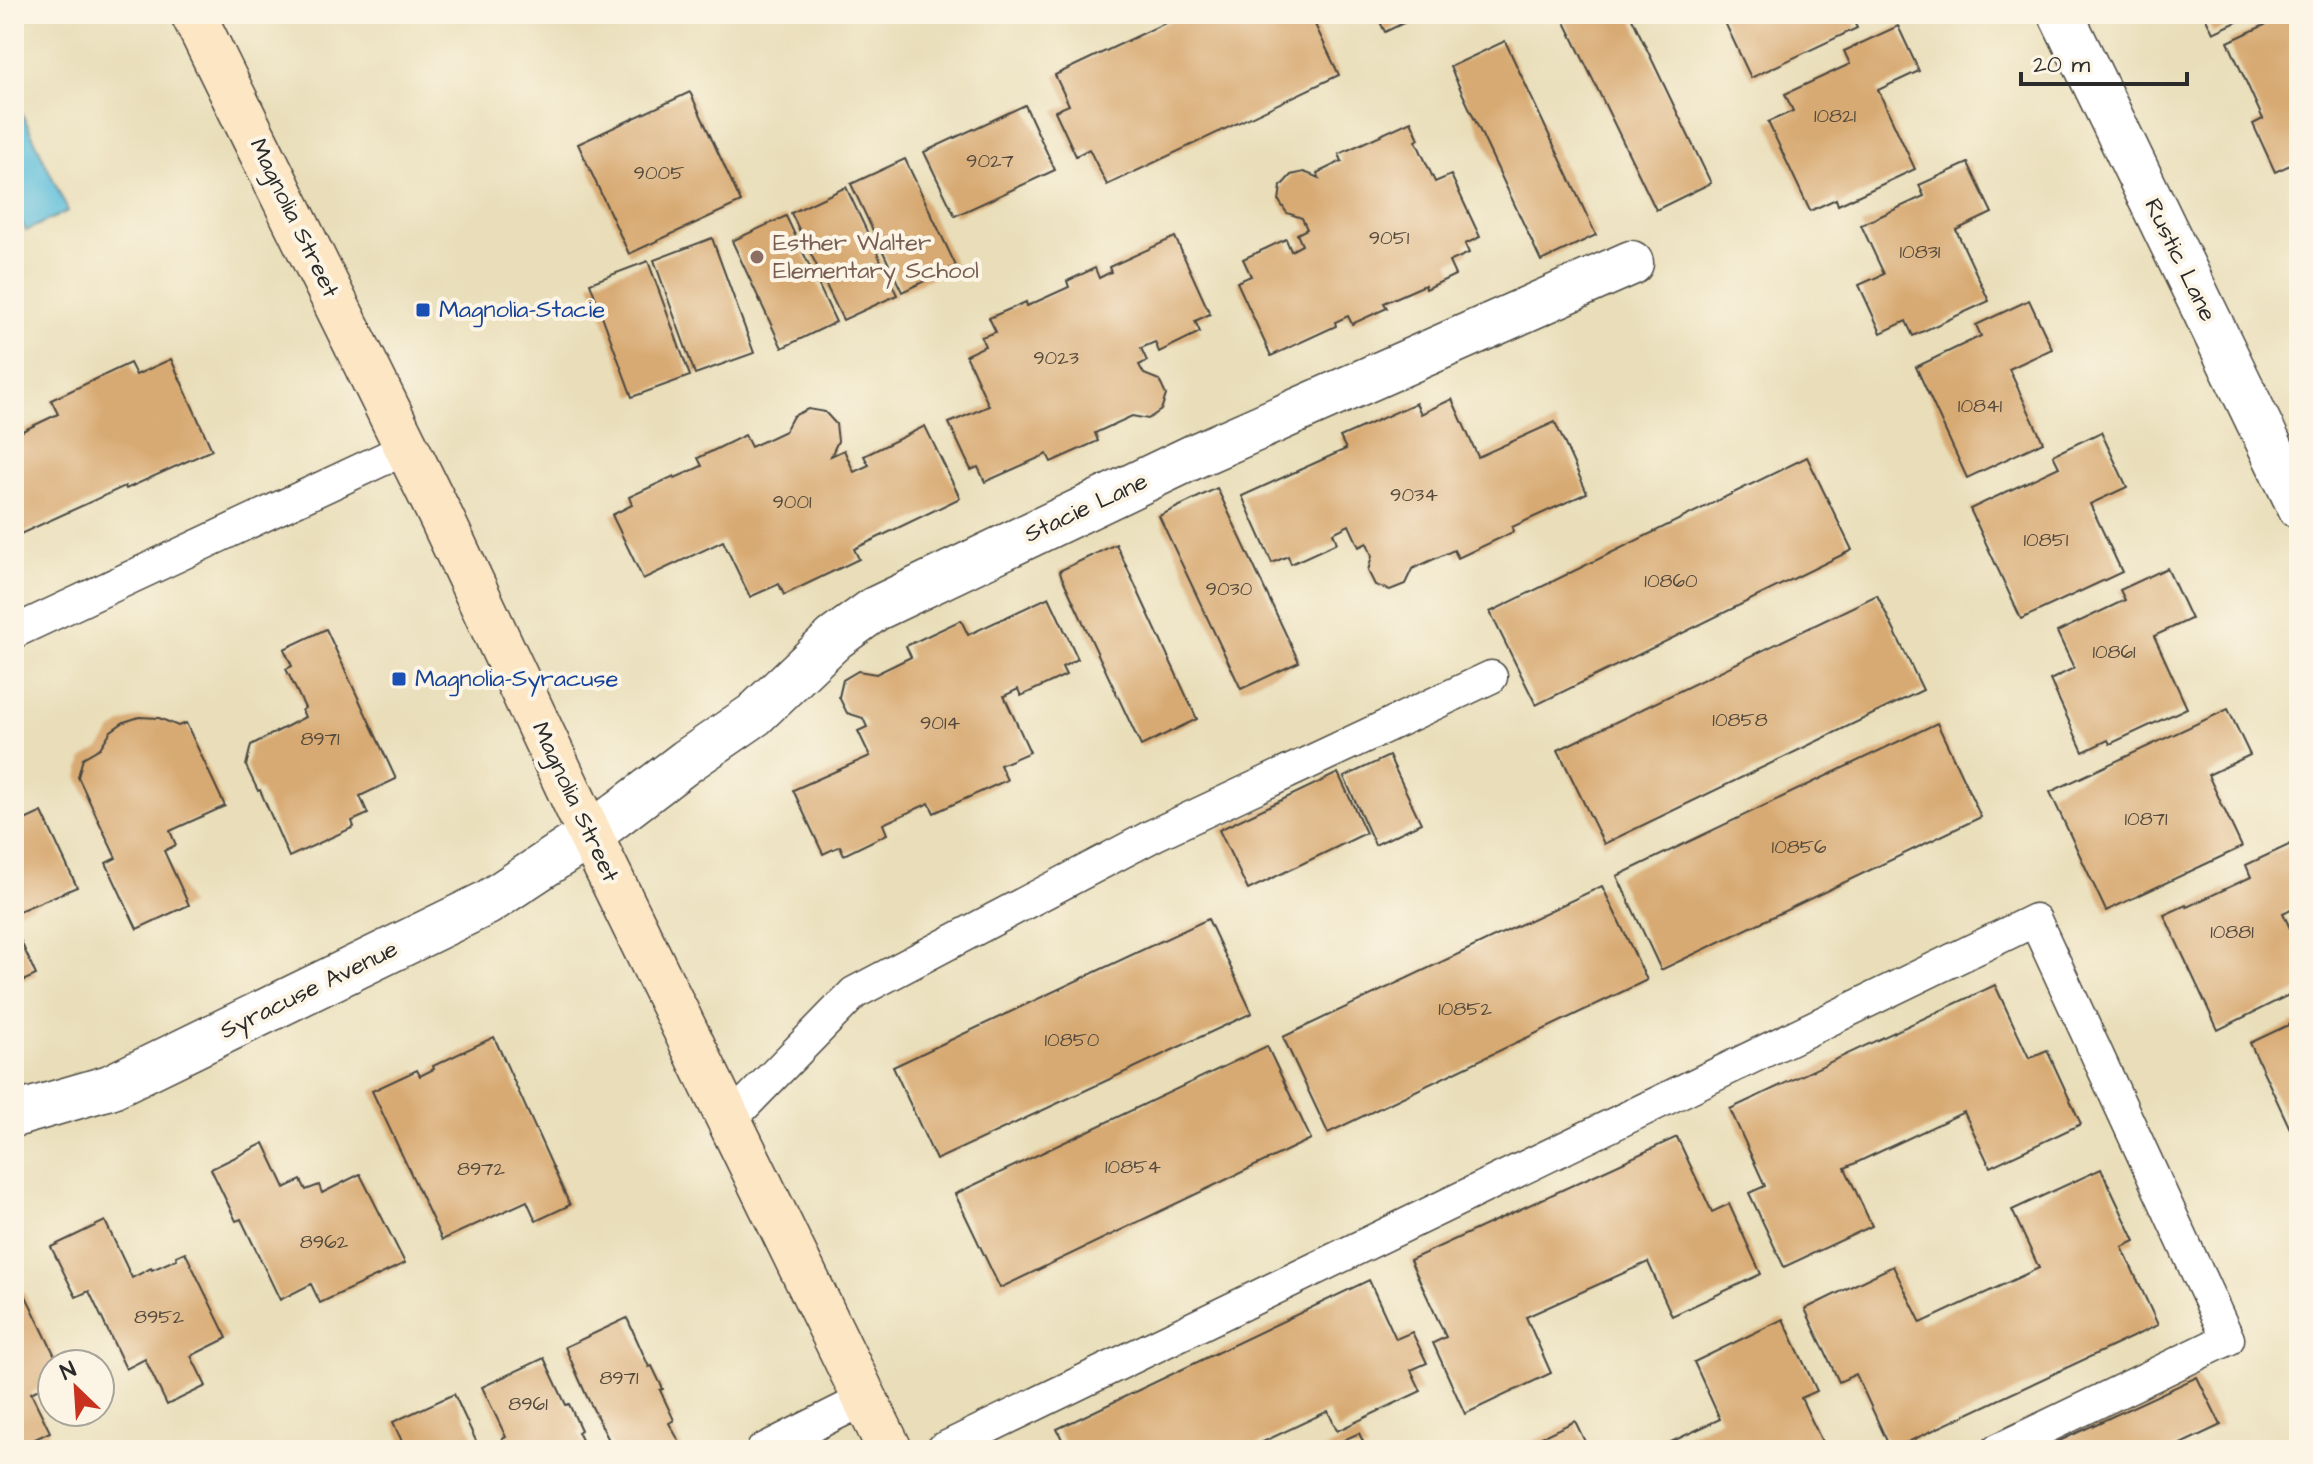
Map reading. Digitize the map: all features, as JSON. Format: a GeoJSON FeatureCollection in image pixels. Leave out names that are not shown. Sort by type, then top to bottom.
{"type":"FeatureCollection","features":[{"type":"Feature","properties":{"kind":"main road","name":"Magnolia Street"},"geometry":{"type":"LineString","coordinates":[[193,14],[407,448],[590,835],[890,1450]]}},
{"type":"Feature","properties":{"kind":"street","name":"Rustic Lane"},"geometry":{"type":"LineString","coordinates":[[2061,14],[2299,506]]}},
{"type":"Feature","properties":{"kind":"street","name":"Stacie Lane"},"geometry":{"type":"LineString","coordinates":[[590,835],[687,761],[754,715],[835,638],[875,609],[1197,455],[1631,263]]}},
{"type":"Feature","properties":{"kind":"street","name":"Syracuse Avenue"},"geometry":{"type":"LineString","coordinates":[[14,1115],[110,1087],[487,903],[590,835]]}},
{"type":"Feature","properties":{"kind":"lane"},"geometry":{"type":"LineString","coordinates":[[14,632],[407,448]]}},
{"type":"Feature","properties":{"kind":"lane"},"geometry":{"type":"LineString","coordinates":[[729,1121],[854,993],[1154,835],[1491,677]]}},
{"type":"Feature","properties":{"kind":"lane"},"geometry":{"type":"LineString","coordinates":[[941,1450],[2035,920],[2228,1339],[1998,1450]]}},
{"type":"Feature","properties":{"kind":"lane"},"geometry":{"type":"LineString","coordinates":[[763,1450],[865,1399]]}},
{"type":"Feature","properties":{"kind":"water"},"geometry":{"type":"Polygon","coordinates":[[[20,109],[68,211],[26,231],[14,206],[14,112],[20,109]]]}},
{"type":"Feature","properties":{"kind":"building"},"geometry":{"type":"Polygon","coordinates":[[[1184,14],[1310,14],[1339,75],[1107,185],[1089,149],[1076,156],[1055,111],[1069,105],[1055,75],[1184,14]]]}},
{"type":"Feature","properties":{"kind":"building"},"geometry":{"type":"Polygon","coordinates":[[[1376,14],[1422,14],[1385,32],[1376,14]]]}},
{"type":"Feature","properties":{"kind":"building"},"geometry":{"type":"Polygon","coordinates":[[[1630,14],[1711,183],[1656,210],[1562,16],[1630,14]]]}},
{"type":"Feature","properties":{"kind":"building"},"geometry":{"type":"Polygon","coordinates":[[[1721,14],[1850,14],[1857,28],[1751,78],[1721,14]]]}},
{"type":"Feature","properties":{"kind":"building"},"geometry":{"type":"Polygon","coordinates":[[[2204,14],[2254,14],[2213,33],[2204,14]]]}},
{"type":"Feature","properties":{"kind":"building"},"geometry":{"type":"Polygon","coordinates":[[[2288,14],[2299,14],[2299,161],[2275,172],[2253,124],[2263,119],[2228,42],[2288,14]]]}},
{"type":"Feature","properties":{"kind":"building"},"geometry":{"type":"Polygon","coordinates":[[[1898,26],[1919,71],[1878,90],[1915,169],[1838,205],[1836,199],[1810,211],[1768,122],[1793,111],[1785,94],[1850,64],[1844,51],[1898,26]]]}},
{"type":"Feature","properties":{"kind":"building"},"geometry":{"type":"Polygon","coordinates":[[[1505,41],[1596,235],[1541,261],[1450,67],[1505,41]]]}},
{"type":"Feature","properties":{"kind":"building"},"geometry":{"type":"Polygon","coordinates":[[[690,92],[741,202],[629,254],[578,144],[690,92]]]}},
{"type":"Feature","properties":{"kind":"building"},"geometry":{"type":"Polygon","coordinates":[[[1025,105],[1055,170],[955,216],[924,152],[1025,105]]]}},
{"type":"Feature","properties":{"kind":"building"},"geometry":{"type":"Polygon","coordinates":[[[1411,121],[1419,139],[1416,141],[1435,182],[1451,175],[1480,237],[1465,244],[1469,253],[1449,262],[1455,275],[1384,303],[1387,308],[1352,324],[1348,316],[1335,322],[1336,326],[1271,356],[1237,282],[1251,276],[1243,259],[1286,239],[1291,251],[1302,245],[1297,234],[1307,229],[1302,218],[1287,213],[1279,201],[1281,186],[1291,175],[1304,172],[1319,178],[1317,173],[1342,161],[1339,154],[1411,121]]]}},
{"type":"Feature","properties":{"kind":"building"},"geometry":{"type":"Polygon","coordinates":[[[905,159],[956,266],[902,292],[851,184],[905,159]]]}},
{"type":"Feature","properties":{"kind":"building"},"geometry":{"type":"Polygon","coordinates":[[[1968,163],[1992,213],[1956,230],[1989,301],[1913,336],[1906,321],[1881,333],[1859,285],[1884,274],[1861,225],[1924,196],[1919,185],[1968,163]]]}},
{"type":"Feature","properties":{"kind":"building"},"geometry":{"type":"Polygon","coordinates":[[[846,187],[897,295],[843,320],[791,213],[846,187]]]}},
{"type":"Feature","properties":{"kind":"building"},"geometry":{"type":"Polygon","coordinates":[[[786,216],[836,322],[782,348],[732,241],[786,216]]]}},
{"type":"Feature","properties":{"kind":"building"},"geometry":{"type":"Polygon","coordinates":[[[1175,237],[1210,314],[1195,321],[1200,332],[1159,352],[1155,342],[1141,348],[1147,361],[1139,365],[1144,374],[1159,380],[1166,395],[1161,410],[1148,419],[1132,416],[1095,433],[1098,441],[1051,462],[1047,454],[985,482],[978,467],[971,470],[949,423],[989,406],[966,355],[985,346],[981,337],[996,332],[989,318],[1026,302],[1027,306],[1069,287],[1067,281],[1095,268],[1099,278],[1111,272],[1109,267],[1175,237]]]}},
{"type":"Feature","properties":{"kind":"building"},"geometry":{"type":"Polygon","coordinates":[[[712,238],[754,353],[695,374],[654,260],[712,238]]]}},
{"type":"Feature","properties":{"kind":"building"},"geometry":{"type":"Polygon","coordinates":[[[648,261],[690,376],[632,397],[590,283],[648,261]]]}},
{"type":"Feature","properties":{"kind":"building"},"geometry":{"type":"Polygon","coordinates":[[[2029,300],[2052,349],[2009,369],[2043,442],[1967,478],[1916,367],[1981,336],[1976,325],[2029,300]]]}},
{"type":"Feature","properties":{"kind":"building"},"geometry":{"type":"Polygon","coordinates":[[[171,359],[212,450],[14,537],[14,435],[58,414],[51,400],[130,363],[136,375],[171,359]]]}},
{"type":"Feature","properties":{"kind":"building"},"geometry":{"type":"Polygon","coordinates":[[[1452,399],[1478,457],[1555,422],[1587,493],[1512,527],[1513,532],[1458,558],[1454,550],[1412,569],[1405,584],[1390,590],[1375,585],[1368,571],[1372,556],[1367,543],[1359,547],[1349,525],[1333,533],[1337,543],[1291,564],[1288,556],[1272,563],[1242,496],[1346,449],[1340,437],[1416,403],[1421,414],[1452,399]]]}},
{"type":"Feature","properties":{"kind":"building"},"geometry":{"type":"Polygon","coordinates":[[[808,409],[825,412],[836,424],[838,441],[831,456],[844,450],[854,472],[869,465],[864,456],[925,426],[960,498],[854,549],[859,559],[784,595],[779,584],[750,597],[723,541],[643,579],[612,515],[632,505],[629,497],[702,466],[698,458],[745,435],[751,447],[785,431],[793,416],[808,409]]]}},
{"type":"Feature","properties":{"kind":"building"},"geometry":{"type":"Polygon","coordinates":[[[2101,432],[2127,487],[2090,504],[2122,572],[2021,619],[1970,509],[2059,467],[2053,455],[2101,432]]]}},
{"type":"Feature","properties":{"kind":"building"},"geometry":{"type":"Polygon","coordinates":[[[1807,457],[1852,550],[1536,705],[1490,612],[1807,457]]]}},
{"type":"Feature","properties":{"kind":"building"},"geometry":{"type":"Polygon","coordinates":[[[1217,488],[1299,662],[1241,689],[1159,516],[1217,488]]]}},
{"type":"Feature","properties":{"kind":"building"},"geometry":{"type":"Polygon","coordinates":[[[1116,544],[1197,719],[1141,746],[1059,571],[1116,544]]]}},
{"type":"Feature","properties":{"kind":"building"},"geometry":{"type":"Polygon","coordinates":[[[2167,568],[2191,619],[2154,636],[2187,708],[2110,744],[2108,740],[2083,752],[2050,680],[2074,668],[2057,632],[2125,600],[2120,590],[2167,568]]]}},
{"type":"Feature","properties":{"kind":"building"},"geometry":{"type":"Polygon","coordinates":[[[1877,595],[1923,690],[1604,844],[1558,750],[1877,595]]]}},
{"type":"Feature","properties":{"kind":"building"},"geometry":{"type":"Polygon","coordinates":[[[1049,597],[1078,659],[1062,667],[1066,675],[1021,696],[1018,689],[1004,696],[1030,752],[1000,765],[1007,780],[934,813],[929,803],[883,824],[887,834],[844,855],[840,846],[823,854],[793,790],[870,756],[858,731],[867,727],[863,718],[847,713],[839,697],[843,680],[858,671],[876,674],[911,657],[906,646],[961,620],[968,635],[1049,597]]]}},
{"type":"Feature","properties":{"kind":"building"},"geometry":{"type":"Polygon","coordinates":[[[326,629],[396,779],[360,796],[368,814],[352,821],[354,827],[289,857],[260,790],[246,766],[251,745],[305,717],[302,710],[305,708],[286,669],[292,666],[284,649],[326,629]]]}},
{"type":"Feature","properties":{"kind":"building"},"geometry":{"type":"Polygon","coordinates":[[[2228,709],[2250,755],[2208,775],[2242,847],[2106,911],[2050,792],[2228,709]]]}},
{"type":"Feature","properties":{"kind":"building"},"geometry":{"type":"Polygon","coordinates":[[[139,717],[159,718],[178,726],[186,723],[225,806],[170,831],[176,845],[164,851],[189,905],[137,929],[106,863],[116,858],[78,777],[83,758],[100,748],[111,731],[139,717]]]}},
{"type":"Feature","properties":{"kind":"building"},"geometry":{"type":"Polygon","coordinates":[[[1937,723],[1981,817],[1661,970],[1617,876],[1937,723]]]}},
{"type":"Feature","properties":{"kind":"building"},"geometry":{"type":"Polygon","coordinates":[[[1389,756],[1421,823],[1375,845],[1344,777],[1389,756]]]}},
{"type":"Feature","properties":{"kind":"building"},"geometry":{"type":"Polygon","coordinates":[[[1338,773],[1366,833],[1248,890],[1219,830],[1338,773]]]}},
{"type":"Feature","properties":{"kind":"building"},"geometry":{"type":"Polygon","coordinates":[[[42,812],[77,887],[14,913],[14,825],[42,812]]]}},
{"type":"Feature","properties":{"kind":"building"},"geometry":{"type":"Polygon","coordinates":[[[2293,843],[2299,856],[2299,905],[2283,913],[2299,948],[2299,990],[2218,1030],[2164,915],[2251,877],[2246,865],[2293,843]]]}},
{"type":"Feature","properties":{"kind":"building"},"geometry":{"type":"Polygon","coordinates":[[[1602,886],[1647,980],[1328,1133],[1283,1037],[1602,886]]]}},
{"type":"Feature","properties":{"kind":"building"},"geometry":{"type":"Polygon","coordinates":[[[1208,919],[1252,1013],[936,1160],[893,1067],[1208,919]]]}},
{"type":"Feature","properties":{"kind":"building"},"geometry":{"type":"Polygon","coordinates":[[[14,926],[36,975],[14,985],[14,926]]]}},
{"type":"Feature","properties":{"kind":"building"},"geometry":{"type":"Polygon","coordinates":[[[1995,985],[2029,1058],[2047,1050],[2081,1124],[1990,1167],[1964,1112],[1845,1168],[1872,1226],[1784,1267],[1749,1193],[1765,1186],[1730,1109],[1995,985]]]}},
{"type":"Feature","properties":{"kind":"building"},"geometry":{"type":"Polygon","coordinates":[[[2299,1020],[2299,1148],[2250,1043],[2299,1020]]]}},
{"type":"Feature","properties":{"kind":"building"},"geometry":{"type":"Polygon","coordinates":[[[494,1037],[570,1205],[536,1221],[527,1201],[442,1240],[372,1091],[417,1070],[420,1076],[434,1069],[433,1066],[494,1037]]]}},
{"type":"Feature","properties":{"kind":"building"},"geometry":{"type":"Polygon","coordinates":[[[1267,1046],[1311,1139],[1000,1288],[955,1194],[1267,1046]]]}},
{"type":"Feature","properties":{"kind":"building"},"geometry":{"type":"Polygon","coordinates":[[[1677,1137],[1712,1212],[1729,1204],[1761,1274],[1672,1316],[1648,1262],[1526,1317],[1551,1373],[1465,1414],[1433,1343],[1446,1337],[1410,1260],[1677,1137]]]}},
{"type":"Feature","properties":{"kind":"building"},"geometry":{"type":"Polygon","coordinates":[[[264,1143],[285,1188],[301,1180],[306,1190],[319,1185],[322,1193],[360,1174],[405,1263],[320,1303],[311,1284],[280,1300],[241,1219],[236,1221],[211,1169],[264,1143]]]}},
{"type":"Feature","properties":{"kind":"building"},"geometry":{"type":"Polygon","coordinates":[[[2101,1169],[2135,1241],[2122,1247],[2158,1325],[1891,1450],[1856,1374],[1839,1382],[1805,1309],[1893,1266],[1921,1323],[2039,1268],[2012,1210],[2101,1169]]]}},
{"type":"Feature","properties":{"kind":"building"},"geometry":{"type":"Polygon","coordinates":[[[105,1221],[132,1278],[177,1259],[176,1256],[185,1252],[227,1338],[191,1356],[206,1386],[167,1405],[145,1359],[126,1369],[89,1291],[76,1297],[51,1247],[105,1221]]]}},
{"type":"Feature","properties":{"kind":"building"},"geometry":{"type":"Polygon","coordinates":[[[1369,1280],[1396,1339],[1412,1332],[1427,1363],[1411,1370],[1421,1391],[1337,1431],[1328,1411],[1246,1450],[1067,1450],[1057,1429],[1369,1280]]]}},
{"type":"Feature","properties":{"kind":"building"},"geometry":{"type":"Polygon","coordinates":[[[22,1288],[51,1348],[36,1348],[36,1390],[31,1393],[36,1403],[36,1428],[48,1428],[50,1432],[14,1449],[14,1292],[22,1288]]]}},
{"type":"Feature","properties":{"kind":"building"},"geometry":{"type":"Polygon","coordinates":[[[627,1318],[649,1367],[652,1366],[663,1389],[660,1390],[674,1420],[669,1423],[683,1448],[681,1450],[614,1450],[565,1347],[627,1318]]]}},
{"type":"Feature","properties":{"kind":"building"},"geometry":{"type":"Polygon","coordinates":[[[1783,1319],[1817,1391],[1801,1398],[1826,1450],[1654,1450],[1720,1419],[1694,1362],[1783,1319]]]}},
{"type":"Feature","properties":{"kind":"building"},"geometry":{"type":"Polygon","coordinates":[[[544,1358],[566,1405],[569,1404],[587,1450],[507,1450],[502,1439],[506,1437],[482,1387],[544,1358]]]}},
{"type":"Feature","properties":{"kind":"building"},"geometry":{"type":"Polygon","coordinates":[[[2197,1377],[2221,1425],[2168,1450],[2040,1450],[2197,1377]]]}},
{"type":"Feature","properties":{"kind":"building"},"geometry":{"type":"Polygon","coordinates":[[[454,1394],[483,1450],[406,1450],[393,1422],[454,1394]]]}},
{"type":"Feature","properties":{"kind":"building"},"geometry":{"type":"Polygon","coordinates":[[[1575,1421],[1589,1450],[1514,1450],[1575,1421]]]}},
{"type":"Feature","properties":{"kind":"building"},"geometry":{"type":"Polygon","coordinates":[[[1359,1433],[1367,1450],[1322,1450],[1359,1433]]]}},
{"type":"Feature","properties":{"kind":"place","name":"Esther Walter Elementary School"},"geometry":{"type":"Point","coordinates":[757,257]}},
{"type":"Feature","properties":{"kind":"place","name":"Magnolia-Stacie"},"geometry":{"type":"Point","coordinates":[423,310]}},
{"type":"Feature","properties":{"kind":"place","name":"Magnolia-Syracuse"},"geometry":{"type":"Point","coordinates":[399,679]}}]}
